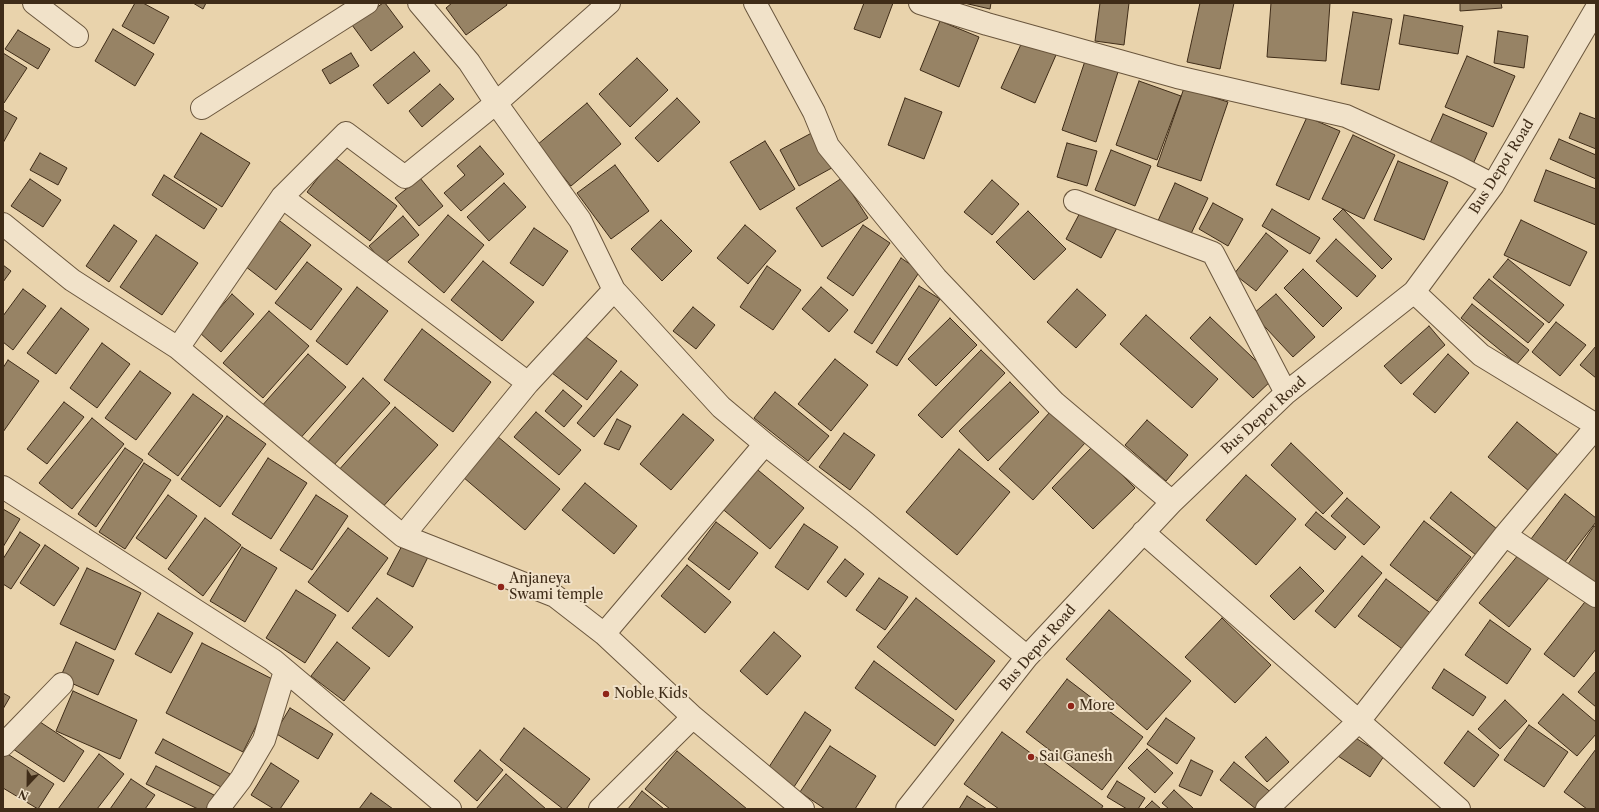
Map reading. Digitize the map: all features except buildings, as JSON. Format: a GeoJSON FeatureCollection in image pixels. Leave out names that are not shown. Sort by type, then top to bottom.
{"type":"FeatureCollection","features":[{"type":"Feature","properties":{"kind":"street"},"geometry":{"type":"LineString","coordinates":[[34,3],[77,36]]}},
{"type":"Feature","properties":{"kind":"street"},"geometry":{"type":"LineString","coordinates":[[202,108],[367,3]]}},
{"type":"Feature","properties":{"kind":"street"},"geometry":{"type":"LineString","coordinates":[[419,3],[469,62],[496,103],[580,220],[614,290],[721,407],[765,444],[862,520],[1027,657]]}},
{"type":"Feature","properties":{"kind":"street"},"geometry":{"type":"LineString","coordinates":[[178,348],[282,197],[346,133],[405,177],[496,103],[609,3]]}},
{"type":"Feature","properties":{"kind":"street"},"geometry":{"type":"LineString","coordinates":[[755,3],[814,112],[828,146],[936,278],[1055,404],[1172,502]]}},
{"type":"Feature","properties":{"kind":"street"},"geometry":{"type":"LineString","coordinates":[[920,3],[987,24],[1177,77],[1346,116],[1458,167],[1493,185]]}},
{"type":"Feature","properties":{"kind":"street","name":"Bus Depot Road"},"geometry":{"type":"LineString","coordinates":[[907,809],[1027,657],[1172,502],[1286,393],[1414,292],[1493,185],[1596,9]]}},
{"type":"Feature","properties":{"kind":"street"},"geometry":{"type":"LineString","coordinates":[[282,197],[528,383]]}},
{"type":"Feature","properties":{"kind":"street"},"geometry":{"type":"LineString","coordinates":[[1075,201],[1213,253],[1286,393]]}},
{"type":"Feature","properties":{"kind":"street"},"geometry":{"type":"LineString","coordinates":[[3,224],[72,280],[178,348],[403,536],[555,596],[604,634],[693,717],[803,809]]}},
{"type":"Feature","properties":{"kind":"street"},"geometry":{"type":"LineString","coordinates":[[403,536],[528,383],[614,290]]}},
{"type":"Feature","properties":{"kind":"street"},"geometry":{"type":"LineString","coordinates":[[1266,809],[1359,721],[1506,535],[1596,426],[1481,355],[1414,292]]}},
{"type":"Feature","properties":{"kind":"street"},"geometry":{"type":"LineString","coordinates":[[604,634],[765,444]]}},
{"type":"Feature","properties":{"kind":"street"},"geometry":{"type":"LineString","coordinates":[[3,487],[273,660],[450,809]]}},
{"type":"Feature","properties":{"kind":"street"},"geometry":{"type":"LineString","coordinates":[[1143,532],[1459,809]]}},
{"type":"Feature","properties":{"kind":"street"},"geometry":{"type":"LineString","coordinates":[[1506,535],[1596,596]]}},
{"type":"Feature","properties":{"kind":"street"},"geometry":{"type":"LineString","coordinates":[[218,809],[241,779],[264,740],[285,671]]}},
{"type":"Feature","properties":{"kind":"street"},"geometry":{"type":"LineString","coordinates":[[3,745],[62,684]]}},
{"type":"Feature","properties":{"kind":"street"},"geometry":{"type":"LineString","coordinates":[[600,809],[693,717]]}},
{"type":"Feature","properties":{"kind":"place","name":"Anjaneya Swami temple"},"geometry":{"type":"Point","coordinates":[501,587]}},
{"type":"Feature","properties":{"kind":"place","name":"Noble Kids"},"geometry":{"type":"Point","coordinates":[606,694]}},
{"type":"Feature","properties":{"kind":"place","name":"More"},"geometry":{"type":"Point","coordinates":[1071,706]}},
{"type":"Feature","properties":{"kind":"place","name":"Sai Ganesh"},"geometry":{"type":"Point","coordinates":[1031,757]}}]}
